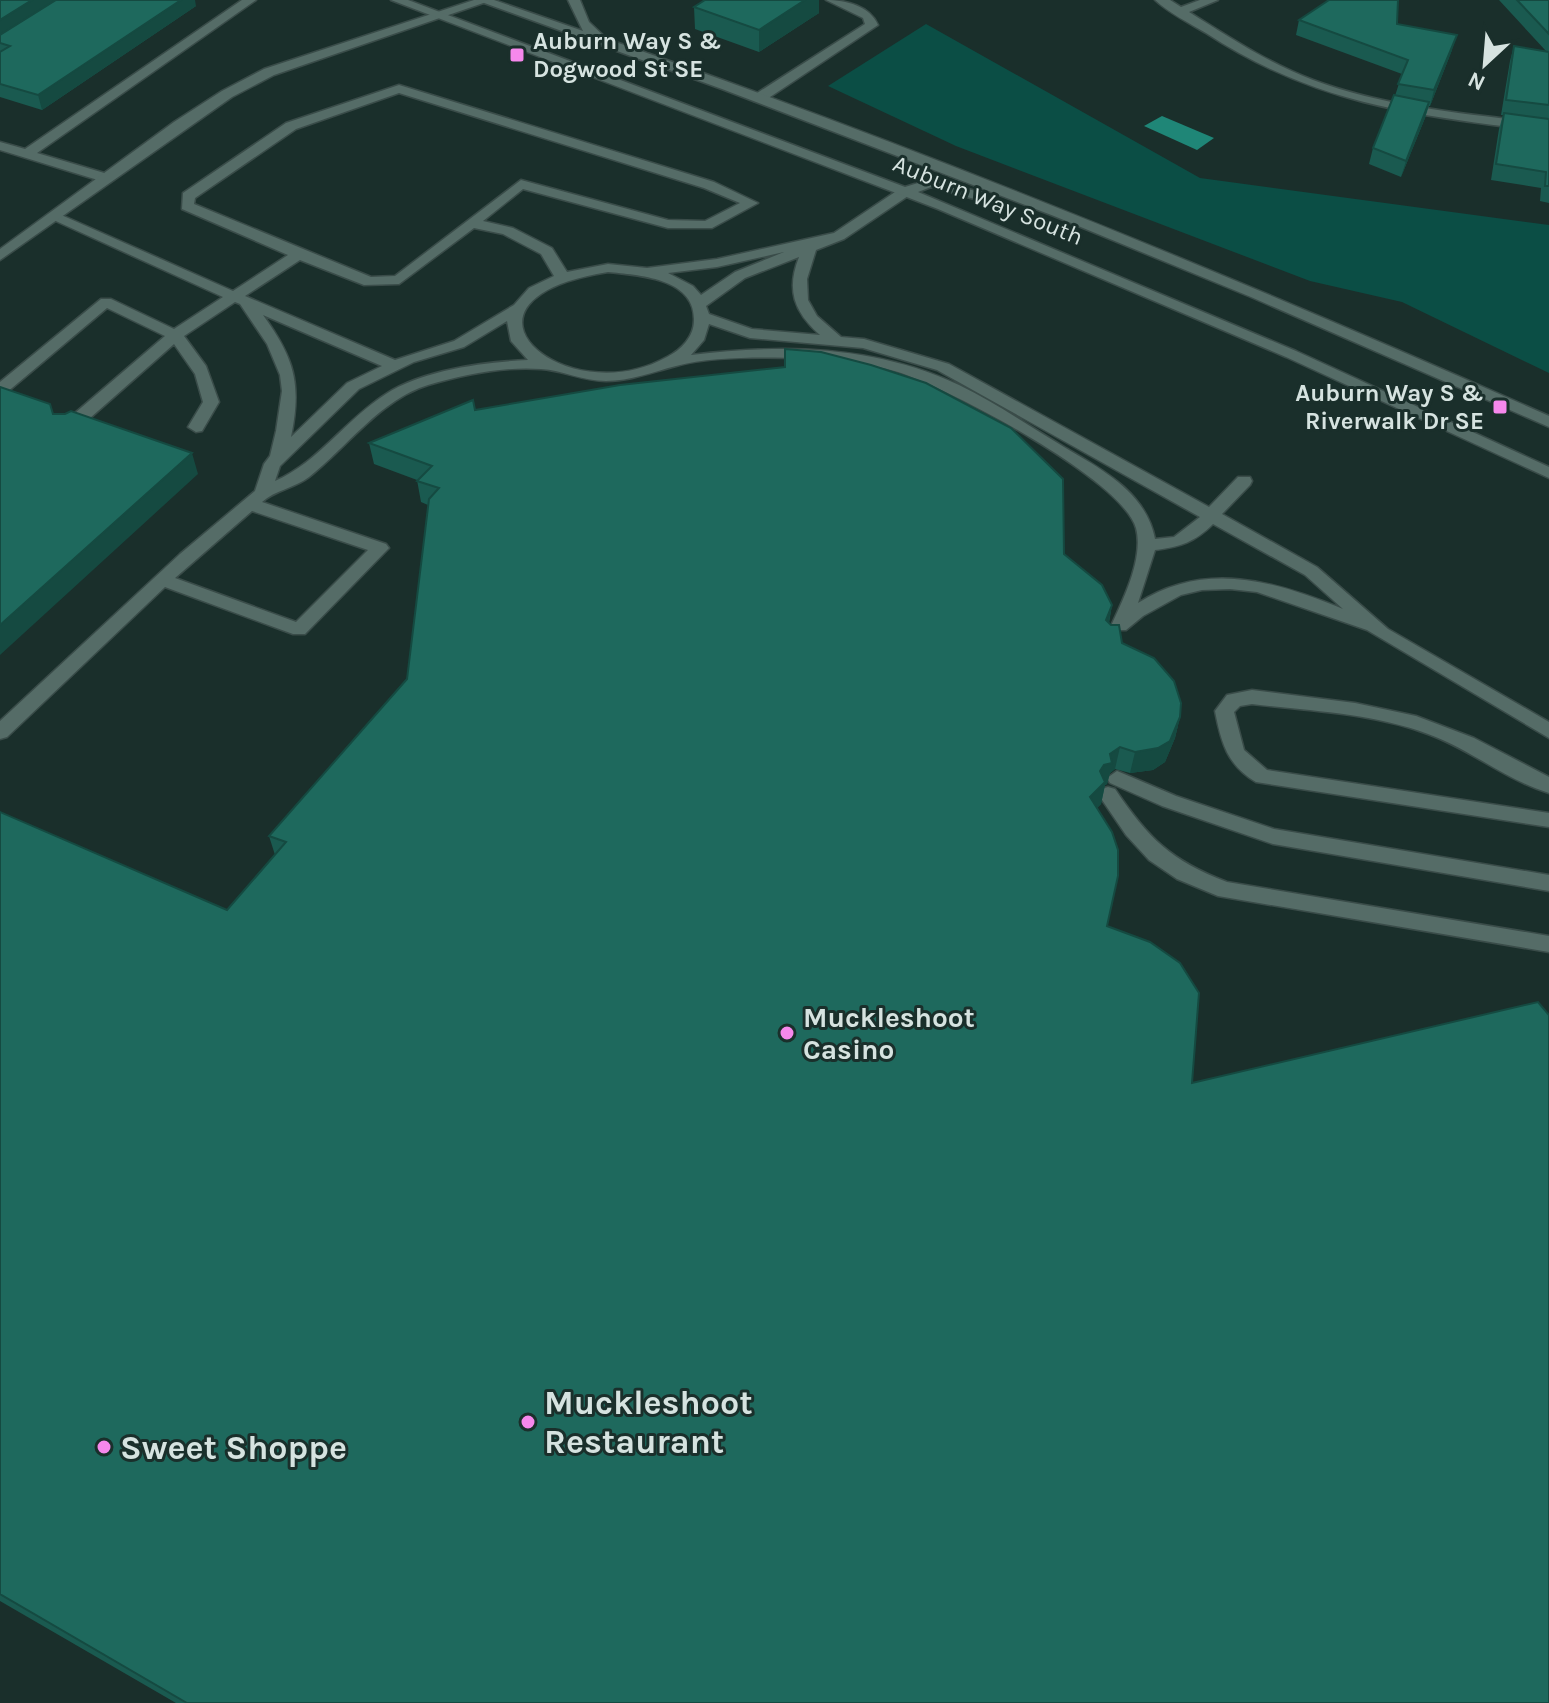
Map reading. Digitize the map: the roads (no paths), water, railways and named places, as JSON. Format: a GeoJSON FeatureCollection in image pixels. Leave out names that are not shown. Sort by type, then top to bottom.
{"type":"FeatureCollection","features":[{"type":"Feature","properties":{"kind":"main road"},"geometry":{"type":"LineString","coordinates":[[27,154],[250,0]]}},
{"type":"Feature","properties":{"kind":"main road","name":"Auburn Way South"},"geometry":{"type":"LineString","coordinates":[[397,0],[442,14],[906,191],[1291,354],[1549,473]]}},
{"type":"Feature","properties":{"kind":"main road"},"geometry":{"type":"LineString","coordinates":[[0,256],[179,125],[269,72],[484,0]]}},
{"type":"Feature","properties":{"kind":"main road","name":"Auburn Way South"},"geometry":{"type":"LineString","coordinates":[[484,0],[759,98],[957,173],[1359,336],[1549,422]]}},
{"type":"Feature","properties":{"kind":"main road"},"geometry":{"type":"LineString","coordinates":[[574,0],[580,18],[591,34],[612,46]]}},
{"type":"Feature","properties":{"kind":"main road"},"geometry":{"type":"LineString","coordinates":[[759,98],[872,25],[868,16],[832,0]]}},
{"type":"Feature","properties":{"kind":"main road"},"geometry":{"type":"LineString","coordinates":[[1161,0],[1275,69],[1362,100],[1404,109],[1549,128]]}},
{"type":"Feature","properties":{"kind":"main road"},"geometry":{"type":"LineString","coordinates":[[1180,11],[1212,0]]}},
{"type":"Feature","properties":{"kind":"main road"},"geometry":{"type":"LineString","coordinates":[[399,89],[709,185],[751,203],[707,225],[668,224],[521,184],[473,223],[399,280],[369,282],[187,206],[188,196],[291,126],[399,89]]}},
{"type":"Feature","properties":{"kind":"main road"},"geometry":{"type":"LineString","coordinates":[[0,146],[106,178]]}},
{"type":"Feature","properties":{"kind":"main road"},"geometry":{"type":"LineString","coordinates":[[839,236],[717,263],[644,271],[608,268],[562,277],[531,294],[522,306],[514,328],[521,345],[561,371],[592,377],[624,376],[668,362],[696,340],[701,311],[740,275],[839,236],[906,191],[931,183],[944,184],[1131,257],[1174,268],[1189,267]]}},
{"type":"Feature","properties":{"kind":"main road"},"geometry":{"type":"LineString","coordinates":[[54,217],[393,365]]}},
{"type":"Feature","properties":{"kind":"main road"},"geometry":{"type":"LineString","coordinates":[[473,223],[508,231],[547,251],[562,277]]}},
{"type":"Feature","properties":{"kind":"main road"},"geometry":{"type":"LineString","coordinates":[[809,249],[799,273],[797,290],[800,304],[810,319],[835,340]]}},
{"type":"Feature","properties":{"kind":"main road"},"geometry":{"type":"LineString","coordinates":[[67,429],[175,335],[239,299],[299,254]]}},
{"type":"Feature","properties":{"kind":"main road"},"geometry":{"type":"LineString","coordinates":[[644,271],[686,289],[701,311],[766,336],[835,340],[914,357],[943,367],[1311,571],[1382,633]]}},
{"type":"Feature","properties":{"kind":"main road"},"geometry":{"type":"LineString","coordinates":[[239,299],[281,350],[288,372],[291,402],[278,459]]}},
{"type":"Feature","properties":{"kind":"main road"},"geometry":{"type":"LineString","coordinates":[[0,390],[106,302],[175,335],[197,360],[208,382],[211,402],[196,427]]}},
{"type":"Feature","properties":{"kind":"main road"},"geometry":{"type":"LineString","coordinates":[[256,498],[272,464],[353,386],[393,365],[459,344],[522,306]]}},
{"type":"Feature","properties":{"kind":"main road"},"geometry":{"type":"LineString","coordinates":[[668,362],[758,352],[802,351],[909,371],[938,381],[1088,469],[1115,488],[1135,510],[1148,545],[1113,640]]}},
{"type":"Feature","properties":{"kind":"main road"},"geometry":{"type":"LineString","coordinates":[[0,732],[256,498],[300,476],[391,397],[421,382],[500,366],[546,364]]}},
{"type":"Feature","properties":{"kind":"main road"},"geometry":{"type":"LineString","coordinates":[[1148,545],[1178,542],[1194,533],[1244,481]]}},
{"type":"Feature","properties":{"kind":"main road"},"geometry":{"type":"LineString","coordinates":[[163,580],[299,630],[380,548],[256,498]]}},
{"type":"Feature","properties":{"kind":"main road"},"geometry":{"type":"LineString","coordinates":[[1122,622],[1175,590],[1216,583],[1284,591],[1382,633],[1549,731]]}},
{"type":"Feature","properties":{"kind":"main road"},"geometry":{"type":"LineString","coordinates":[[1549,786],[1455,738],[1393,717],[1252,697],[1234,700],[1224,711],[1233,751],[1246,769],[1263,777],[1549,820]]}},
{"type":"Feature","properties":{"kind":"main road"},"geometry":{"type":"LineString","coordinates":[[1549,883],[1273,836],[1169,801],[1112,786],[1146,849],[1187,876],[1225,890],[1549,944]]}},
{"type":"Feature","properties":{"kind":"place","name":"Auburn Way S & Dogwood St SE"},"geometry":{"type":"Point","coordinates":[517,55]}},
{"type":"Feature","properties":{"kind":"place","name":"Auburn Way S & Riverwalk Dr SE"},"geometry":{"type":"Point","coordinates":[1500,407]}},
{"type":"Feature","properties":{"kind":"place","name":"Muckleshoot Casino"},"geometry":{"type":"Point","coordinates":[787,1033]}},
{"type":"Feature","properties":{"kind":"place","name":"Muckleshoot Restaurant"},"geometry":{"type":"Point","coordinates":[528,1422]}},
{"type":"Feature","properties":{"kind":"place","name":"Sweet Shoppe"},"geometry":{"type":"Point","coordinates":[104,1447]}}]}
